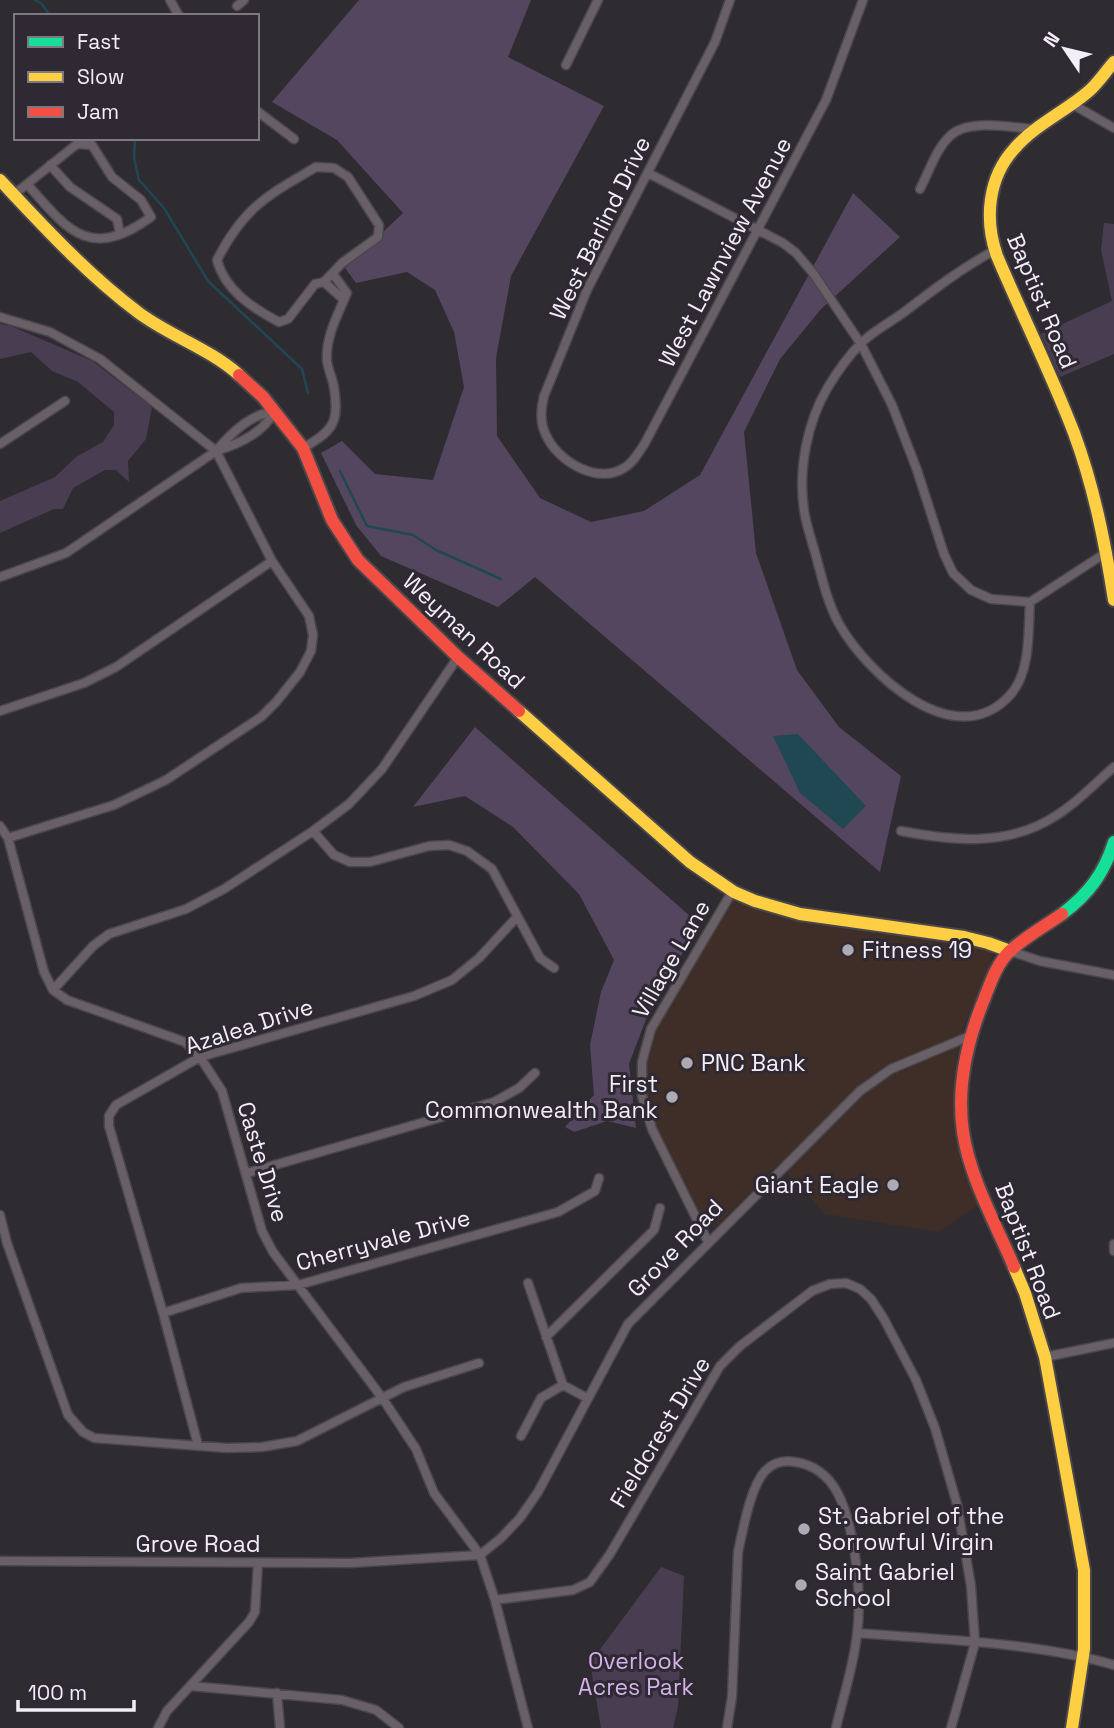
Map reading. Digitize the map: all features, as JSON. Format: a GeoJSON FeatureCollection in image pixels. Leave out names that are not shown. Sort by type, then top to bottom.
{"type":"FeatureCollection","features":[{"type":"Feature","properties":{"kind":"main road","name":"Baptist Road"},"geometry":{"type":"LineString","coordinates":[[1114,62],[1090,89],[1035,129],[1006,158],[992,188],[989,219],[995,250],[1077,444],[1107,552],[1114,600]]}},
{"type":"Feature","properties":{"kind":"main road","name":"Weyman Road"},"geometry":{"type":"LineString","coordinates":[[0,180],[12,196],[76,261],[109,290],[142,315],[233,371],[275,411],[303,449],[332,520],[358,560],[458,657],[690,862],[732,892],[761,904],[796,913],[965,938],[996,944],[1010,951]]}},
{"type":"Feature","properties":{"kind":"main road","name":"Baptist Road"},"geometry":{"type":"LineString","coordinates":[[1072,1728],[1080,1695],[1083,1656],[1087,1598],[1084,1570],[1045,1357],[1025,1293],[979,1185],[965,1141],[961,1093],[970,1036],[998,966],[1010,951],[1081,901],[1100,877],[1114,842]]}},
{"type":"Feature","properties":{"kind":"street"},"geometry":{"type":"LineString","coordinates":[[566,65],[598,0]]}},
{"type":"Feature","properties":{"kind":"street","name":"West Barlind Drive"},"geometry":{"type":"LineString","coordinates":[[578,467],[548,440],[542,426],[544,396],[587,290],[715,42],[730,0]]}},
{"type":"Feature","properties":{"kind":"street","name":"West Lawnview Avenue"},"geometry":{"type":"LineString","coordinates":[[578,467],[604,474],[616,472],[636,457],[826,100],[863,0]]}},
{"type":"Feature","properties":{"kind":"street"},"geometry":{"type":"LineString","coordinates":[[1072,104],[1114,128]]}},
{"type":"Feature","properties":{"kind":"street"},"geometry":{"type":"LineString","coordinates":[[259,113],[294,139]]}},
{"type":"Feature","properties":{"kind":"street"},"geometry":{"type":"LineString","coordinates":[[920,189],[943,145],[956,131],[973,125],[1035,129]]}},
{"type":"Feature","properties":{"kind":"street"},"geometry":{"type":"LineString","coordinates":[[12,196],[76,144],[92,145],[111,177],[141,200],[151,217],[131,231],[102,239],[78,235],[54,215],[27,184]]}},
{"type":"Feature","properties":{"kind":"street"},"geometry":{"type":"LineString","coordinates":[[51,165],[70,187],[117,219],[120,234]]}},
{"type":"Feature","properties":{"kind":"street"},"geometry":{"type":"LineString","coordinates":[[316,167],[334,168],[348,177],[379,226],[378,237],[342,263],[333,274],[324,282],[315,284],[288,319],[279,322],[262,313],[231,289],[221,274],[217,260],[227,240],[247,213],[264,197],[316,167]]}},
{"type":"Feature","properties":{"kind":"street"},"geometry":{"type":"LineString","coordinates":[[648,173],[759,229],[789,248],[822,284],[861,344],[892,405],[917,470],[944,554],[953,573],[971,590],[991,599],[1030,602],[1107,552]]}},
{"type":"Feature","properties":{"kind":"street"},"geometry":{"type":"LineString","coordinates":[[995,250],[967,265],[861,344],[843,365],[822,398],[808,437],[804,459],[804,511],[824,584],[839,623],[862,657],[891,684],[936,711],[954,716],[976,716],[1000,705],[1012,693],[1025,663],[1030,602]]}},
{"type":"Feature","properties":{"kind":"street"},"geometry":{"type":"LineString","coordinates":[[303,449],[326,435],[337,416],[334,387],[327,361],[332,329],[347,293],[333,274]]}},
{"type":"Feature","properties":{"kind":"street"},"geometry":{"type":"LineString","coordinates":[[324,282],[344,300]]}},
{"type":"Feature","properties":{"kind":"street"},"geometry":{"type":"LineString","coordinates":[[0,317],[50,332],[100,359],[216,451],[272,561],[309,616],[313,635],[311,651],[300,672],[261,717],[166,780],[114,805],[8,838]]}},
{"type":"Feature","properties":{"kind":"street"},"geometry":{"type":"LineString","coordinates":[[0,444],[65,401]]}},
{"type":"Feature","properties":{"kind":"street"},"geometry":{"type":"LineString","coordinates":[[216,451],[237,445],[268,424],[275,411]]}},
{"type":"Feature","properties":{"kind":"street"},"geometry":{"type":"LineString","coordinates":[[0,578],[66,553],[216,451],[229,435],[261,413],[275,411]]}},
{"type":"Feature","properties":{"kind":"street"},"geometry":{"type":"LineString","coordinates":[[0,711],[84,683],[116,667],[272,561]]}},
{"type":"Feature","properties":{"kind":"street"},"geometry":{"type":"LineString","coordinates":[[0,826],[8,838],[44,972],[53,990],[93,946],[109,934],[186,909],[225,889],[349,804],[382,769],[458,657]]}},
{"type":"Feature","properties":{"kind":"street"},"geometry":{"type":"LineString","coordinates":[[901,831],[970,841],[1013,834],[1054,817],[1072,805],[1114,767]]}},
{"type":"Feature","properties":{"kind":"street"},"geometry":{"type":"LineString","coordinates":[[313,831],[334,855],[350,862],[370,862],[429,846],[449,845],[467,851],[492,869],[516,918],[540,958],[554,968]]}},
{"type":"Feature","properties":{"kind":"street","name":"Village Lane"},"geometry":{"type":"LineString","coordinates":[[708,1242],[652,1129],[642,1097],[642,1062],[651,1029],[732,892]]}},
{"type":"Feature","properties":{"kind":"street","name":"Azalea Drive"},"geometry":{"type":"LineString","coordinates":[[198,1445],[109,1126],[109,1116],[117,1105],[200,1057],[414,996],[452,980],[479,958],[516,918]]}},
{"type":"Feature","properties":{"kind":"street"},"geometry":{"type":"LineString","coordinates":[[1010,951],[1040,961],[1114,975]]}},
{"type":"Feature","properties":{"kind":"street","name":"Caste Drive"},"geometry":{"type":"LineString","coordinates":[[53,990],[67,1000],[185,1042],[200,1057],[222,1091],[262,1231],[273,1252],[383,1399],[416,1449],[435,1493],[481,1558],[495,1600],[528,1728]]}},
{"type":"Feature","properties":{"kind":"street","name":"Grove Road"},"geometry":{"type":"LineString","coordinates":[[0,1561],[350,1563],[481,1558],[520,1518],[538,1492],[628,1324],[860,1091],[891,1069],[970,1036]]}},
{"type":"Feature","properties":{"kind":"street"},"geometry":{"type":"LineString","coordinates":[[247,1174],[494,1102],[519,1088],[535,1073]]}},
{"type":"Feature","properties":{"kind":"street","name":"Cherryvale Drive"},"geometry":{"type":"LineString","coordinates":[[163,1313],[241,1288],[298,1285],[558,1212],[595,1191],[599,1178]]}},
{"type":"Feature","properties":{"kind":"street"},"geometry":{"type":"LineString","coordinates":[[546,1337],[654,1230],[660,1208]]}},
{"type":"Feature","properties":{"kind":"street"},"geometry":{"type":"LineString","coordinates":[[0,1215],[4,1244],[68,1415],[75,1425],[94,1438],[227,1448],[262,1447],[297,1440],[421,1380],[479,1363]]}},
{"type":"Feature","properties":{"kind":"street"},"geometry":{"type":"LineString","coordinates":[[1114,1244],[1114,1251]]}},
{"type":"Feature","properties":{"kind":"street"},"geometry":{"type":"LineString","coordinates":[[528,1283],[563,1385],[587,1398]]}},
{"type":"Feature","properties":{"kind":"street","name":"Fieldcrest Drive"},"geometry":{"type":"LineString","coordinates":[[495,1600],[573,1590],[590,1582],[610,1554],[720,1366],[740,1346],[812,1291],[830,1284],[845,1283],[860,1289],[871,1299],[916,1380],[935,1428],[957,1504],[971,1586],[975,1643],[951,1728]]}},
{"type":"Feature","properties":{"kind":"street"},"geometry":{"type":"LineString","coordinates":[[1045,1357],[1114,1343]]}},
{"type":"Feature","properties":{"kind":"street"},"geometry":{"type":"LineString","coordinates":[[520,1436],[541,1398],[563,1385]]}},
{"type":"Feature","properties":{"kind":"street"},"geometry":{"type":"LineString","coordinates":[[727,1728],[732,1697],[738,1552],[743,1530],[761,1477],[768,1468],[792,1461],[822,1472],[831,1480],[847,1520],[854,1547],[858,1584],[858,1633],[836,1728]]}},
{"type":"Feature","properties":{"kind":"street"},"geometry":{"type":"LineString","coordinates":[[158,1728],[167,1712],[249,1622],[255,1612],[258,1563]]}},
{"type":"Feature","properties":{"kind":"street"},"geometry":{"type":"LineString","coordinates":[[858,1633],[1083,1656],[1114,1665]]}},
{"type":"Feature","properties":{"kind":"street"},"geometry":{"type":"LineString","coordinates":[[191,1686],[361,1704],[376,1710],[399,1728]]}},
{"type":"Feature","properties":{"kind":"street"},"geometry":{"type":"LineString","coordinates":[[277,1693],[281,1728]]}},
{"type":"Feature","properties":{"kind":"shaded area"},"geometry":{"type":"Polygon","coordinates":[[[359,0],[531,0],[508,57],[604,106],[511,276],[496,358],[497,436],[540,498],[591,522],[644,511],[700,475],[853,193],[900,237],[821,309],[780,359],[744,432],[756,553],[797,670],[839,727],[901,776],[880,872],[535,577],[498,607],[381,556],[356,525],[321,453],[342,441],[375,474],[433,480],[464,387],[454,332],[435,290],[407,272],[356,283],[345,268],[403,213],[337,140],[272,102],[359,0]]]}},
{"type":"Feature","properties":{"kind":"shaded area"},"geometry":{"type":"Polygon","coordinates":[[[475,727],[699,924],[648,1014],[629,1064],[636,1128],[607,1121],[574,1132],[565,1127],[594,1095],[590,1045],[601,992],[614,960],[579,894],[513,827],[465,796],[413,807],[475,727]]]}},
{"type":"Feature","properties":{"kind":"shaded area"},"geometry":{"type":"Polygon","coordinates":[[[735,899],[982,945],[989,950],[991,963],[965,1024],[957,1058],[954,1125],[962,1166],[979,1205],[938,1232],[825,1214],[779,1163],[714,1228],[705,1226],[654,1124],[645,1098],[647,1064],[656,1030],[730,901],[735,899]]]}},
{"type":"Feature","properties":{"kind":"green space"},"geometry":{"type":"Polygon","coordinates":[[[1104,223],[1114,224],[1114,354],[1060,377],[1041,334],[1112,301],[1101,250],[1104,223]]]}},
{"type":"Feature","properties":{"kind":"green space"},"geometry":{"type":"Polygon","coordinates":[[[0,324],[11,326],[92,361],[152,407],[146,439],[128,461],[129,482],[116,470],[105,470],[73,488],[63,509],[54,509],[0,533],[0,501],[55,477],[76,457],[103,442],[114,425],[114,412],[78,382],[52,371],[31,352],[0,359],[0,324]]]}},
{"type":"Feature","properties":{"kind":"green space","name":"Overlook Acres Park"},"geometry":{"type":"Polygon","coordinates":[[[661,1567],[684,1576],[678,1707],[673,1728],[601,1728],[590,1663],[661,1567]]]}},
{"type":"Feature","properties":{"kind":"water"},"geometry":{"type":"Polygon","coordinates":[[[798,734],[866,806],[843,829],[800,793],[773,736],[798,734]]]}},
{"type":"Feature","properties":{"kind":"waterway"},"geometry":{"type":"LineString","coordinates":[[35,0],[42,4],[49,14]]}},
{"type":"Feature","properties":{"kind":"waterway"},"geometry":{"type":"LineString","coordinates":[[135,140],[134,158],[139,180],[164,208],[208,281],[302,369],[308,393]]}},
{"type":"Feature","properties":{"kind":"waterway"},"geometry":{"type":"LineString","coordinates":[[340,471],[367,526],[413,535],[436,550],[501,579]]}},
{"type":"Feature","properties":{"kind":"traffic: fast"},"geometry":{"type":"LineString","coordinates":[[1062,914],[1080,899],[1094,882],[1114,842]]}},
{"type":"Feature","properties":{"kind":"traffic: slow"},"geometry":{"type":"LineString","coordinates":[[1114,62],[1089,91],[1032,132],[1015,148],[999,172],[990,213],[997,256],[1056,388],[1081,453],[1098,515],[1114,600]]}},
{"type":"Feature","properties":{"kind":"traffic: slow"},"geometry":{"type":"LineString","coordinates":[[0,180],[66,250],[120,298],[151,321],[216,358],[239,375]]}},
{"type":"Feature","properties":{"kind":"traffic: slow"},"geometry":{"type":"LineString","coordinates":[[519,711],[690,862],[734,892],[800,914],[964,937],[1010,951]]}},
{"type":"Feature","properties":{"kind":"traffic: slow"},"geometry":{"type":"LineString","coordinates":[[1014,1267],[1045,1357],[1084,1570],[1084,1649],[1072,1728]]}},
{"type":"Feature","properties":{"kind":"traffic: jam"},"geometry":{"type":"LineString","coordinates":[[239,375],[263,397],[303,448],[332,520],[358,560],[458,657],[519,711]]}},
{"type":"Feature","properties":{"kind":"traffic: jam"},"geometry":{"type":"LineString","coordinates":[[1014,1267],[977,1184],[966,1150],[961,1116],[964,1068],[976,1022],[1000,963],[1016,946],[1062,914]]}},
{"type":"Feature","properties":{"kind":"place","name":"Fitness 19"},"geometry":{"type":"Point","coordinates":[848,950]}},
{"type":"Feature","properties":{"kind":"place","name":"PNC Bank"},"geometry":{"type":"Point","coordinates":[687,1063]}},
{"type":"Feature","properties":{"kind":"place","name":"First Commonwealth Bank"},"geometry":{"type":"Point","coordinates":[672,1097]}},
{"type":"Feature","properties":{"kind":"place","name":"Giant Eagle"},"geometry":{"type":"Point","coordinates":[893,1185]}},
{"type":"Feature","properties":{"kind":"place","name":"St. Gabriel of the Sorrowful Virgin"},"geometry":{"type":"Point","coordinates":[804,1529]}},
{"type":"Feature","properties":{"kind":"place","name":"Saint Gabriel School"},"geometry":{"type":"Point","coordinates":[801,1585]}}]}
